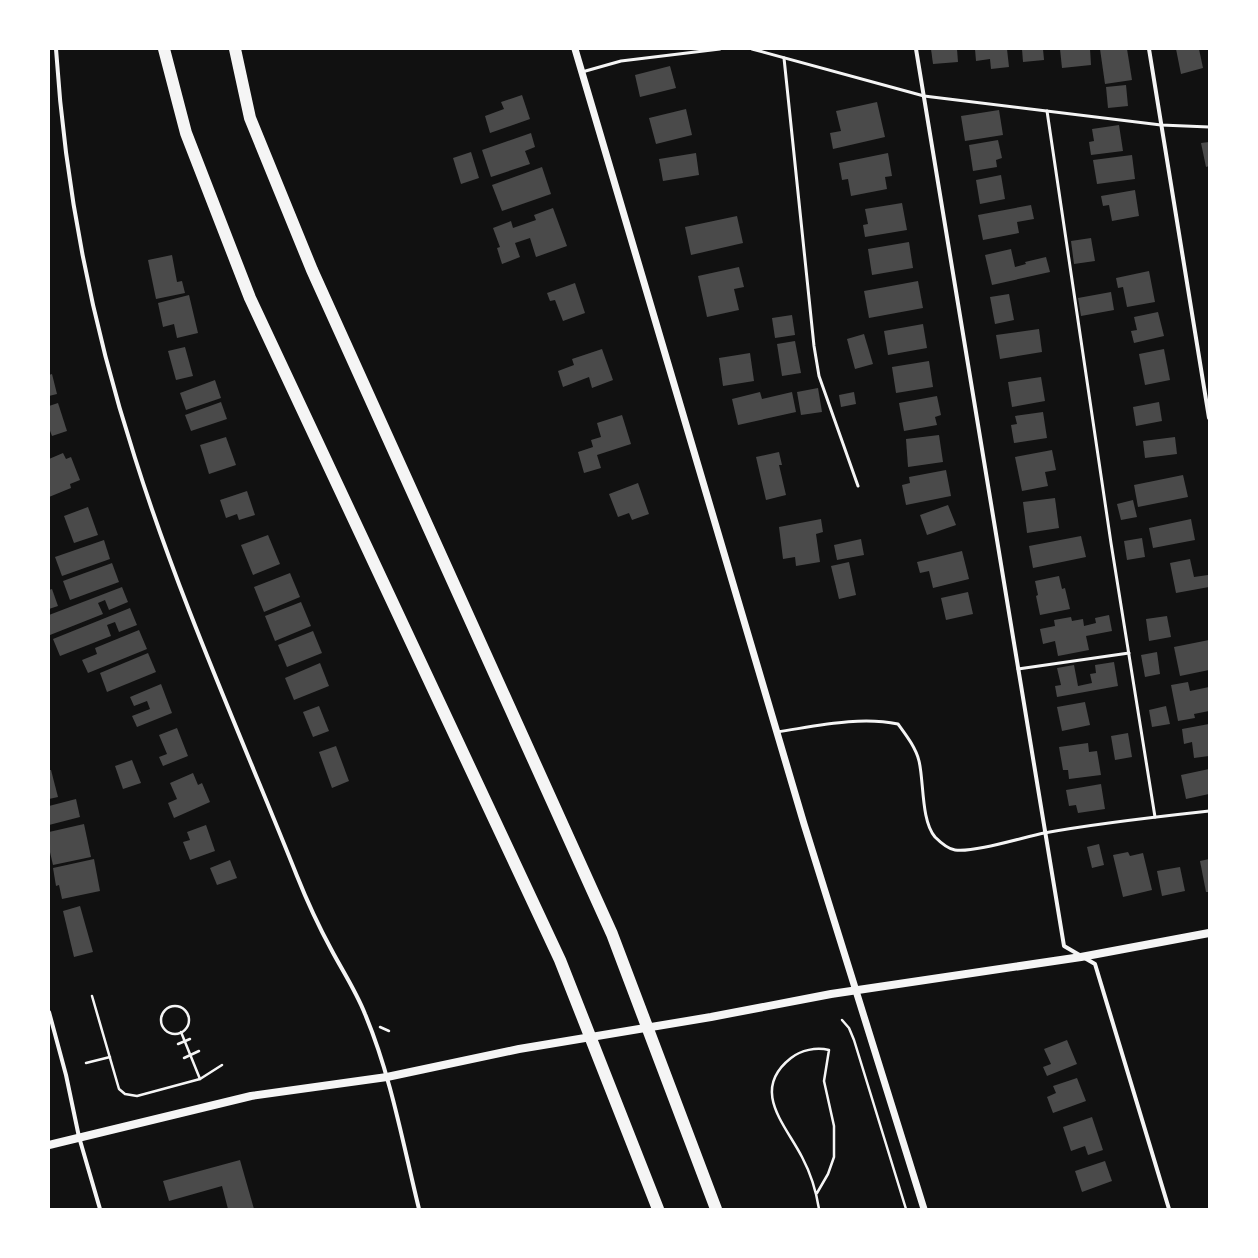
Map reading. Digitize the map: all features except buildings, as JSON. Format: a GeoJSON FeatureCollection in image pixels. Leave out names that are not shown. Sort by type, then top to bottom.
{"type":"FeatureCollection","features":[{"type":"Feature","properties":{"kind":"highway"},"geometry":{"type":"LineString","coordinates":[[164,49],[186,133],[250,298],[560,960],[658,1209]]}},
{"type":"Feature","properties":{"kind":"highway"},"geometry":{"type":"LineString","coordinates":[[235,49],[250,118],[312,270],[612,934],[716,1209]]}},
{"type":"Feature","properties":{"kind":"main road"},"geometry":{"type":"LineString","coordinates":[[49,1145],[251,1096],[387,1077],[519,1049],[711,1017],[831,994],[856,992],[1081,956],[1209,933]]}},
{"type":"Feature","properties":{"kind":"street"},"geometry":{"type":"LineString","coordinates":[[56,49],[63,129],[79,236],[107,363],[134,457],[156,521],[192,616],[308,903],[365,1014],[387,1077],[419,1209]]}},
{"type":"Feature","properties":{"kind":"street"},"geometry":{"type":"LineString","coordinates":[[575,49],[777,732],[924,1209]]}},
{"type":"Feature","properties":{"kind":"street"},"geometry":{"type":"LineString","coordinates":[[916,49],[1044,833],[1064,946],[1094,964],[1169,1209]]}},
{"type":"Feature","properties":{"kind":"street"},"geometry":{"type":"LineString","coordinates":[[1149,49],[1209,418]]}},
{"type":"Feature","properties":{"kind":"street"},"geometry":{"type":"LineString","coordinates":[[49,1012],[66,1075],[79,1137],[100,1209]]}},
{"type":"Feature","properties":{"kind":"lane"},"geometry":{"type":"LineString","coordinates":[[582,72],[621,62],[720,49]]}},
{"type":"Feature","properties":{"kind":"lane"},"geometry":{"type":"LineString","coordinates":[[752,49],[924,96],[1161,125],[1209,127]]}},
{"type":"Feature","properties":{"kind":"lane"},"geometry":{"type":"LineString","coordinates":[[784,58],[814,346],[819,376],[858,486]]}},
{"type":"Feature","properties":{"kind":"lane"},"geometry":{"type":"LineString","coordinates":[[1047,111],[1110,535],[1155,817]]}},
{"type":"Feature","properties":{"kind":"lane"},"geometry":{"type":"LineString","coordinates":[[1018,669],[1129,653]]}},
{"type":"Feature","properties":{"kind":"lane"},"geometry":{"type":"LineString","coordinates":[[777,732],[852,722],[883,721],[898,724],[908,736],[919,760],[927,820],[934,836],[943,844],[955,850],[972,849],[1044,833],[1209,811]]}},
{"type":"Feature","properties":{"kind":"path"},"geometry":{"type":"LineString","coordinates":[[92,996],[120,1089],[123,1093],[130,1096],[137,1096],[200,1079],[222,1065]]}},
{"type":"Feature","properties":{"kind":"path"},"geometry":{"type":"LineString","coordinates":[[169,1007],[181,1007],[188,1014],[189,1023],[181,1032],[172,1033],[163,1026],[162,1015],[169,1007]]}},
{"type":"Feature","properties":{"kind":"path"},"geometry":{"type":"LineString","coordinates":[[377,1020],[380,1027],[389,1031]]}},
{"type":"Feature","properties":{"kind":"path"},"geometry":{"type":"LineString","coordinates":[[842,1020],[849,1028],[854,1040],[906,1209]]}},
{"type":"Feature","properties":{"kind":"path"},"geometry":{"type":"LineString","coordinates":[[181,1032],[200,1079]]}},
{"type":"Feature","properties":{"kind":"path"},"geometry":{"type":"LineString","coordinates":[[178,1044],[190,1039]]}},
{"type":"Feature","properties":{"kind":"path"},"geometry":{"type":"LineString","coordinates":[[817,1193],[831,1166],[835,1146],[832,1120],[824,1081],[829,1050],[820,1048],[808,1050],[792,1057],[775,1077],[771,1093],[779,1117],[802,1156],[817,1193],[819,1209]]}},
{"type":"Feature","properties":{"kind":"path"},"geometry":{"type":"LineString","coordinates":[[184,1058],[199,1051]]}},
{"type":"Feature","properties":{"kind":"path"},"geometry":{"type":"LineString","coordinates":[[86,1063],[110,1057]]}}]}
